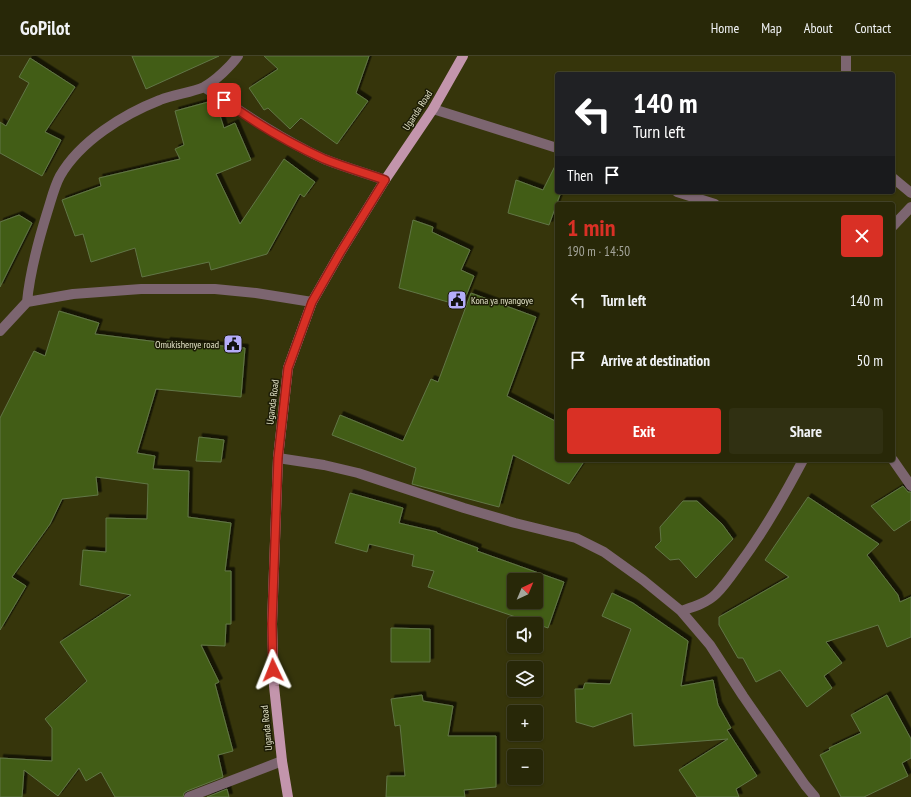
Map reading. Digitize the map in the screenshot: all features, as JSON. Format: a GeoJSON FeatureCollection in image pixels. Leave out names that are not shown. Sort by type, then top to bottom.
{"type":"FeatureCollection","features":[{"type":"Feature","properties":{"kind":"main road","name":"Uganda Road"},"geometry":{"type":"LineString","coordinates":[[288,797],[282,761],[274,686],[272,624],[278,458],[288,368],[312,302],[385,180],[433,109],[463,56]]}},
{"type":"Feature","properties":{"kind":"street"},"geometry":{"type":"LineString","coordinates":[[0,331],[27,302],[30,278],[42,231],[60,177],[69,163],[83,147],[109,126],[136,110],[161,99],[204,86],[220,74],[238,56]]}},
{"type":"Feature","properties":{"kind":"street"},"geometry":{"type":"LineString","coordinates":[[846,56],[846,72]]}},
{"type":"Feature","properties":{"kind":"street"},"geometry":{"type":"LineString","coordinates":[[204,86],[256,122],[288,141],[324,159],[385,180]]}},
{"type":"Feature","properties":{"kind":"street"},"geometry":{"type":"LineString","coordinates":[[433,109],[555,147]]}},
{"type":"Feature","properties":{"kind":"street"},"geometry":{"type":"LineString","coordinates":[[895,180],[911,193]]}},
{"type":"Feature","properties":{"kind":"street"},"geometry":{"type":"LineString","coordinates":[[683,194],[709,202]]}},
{"type":"Feature","properties":{"kind":"street"},"geometry":{"type":"LineString","coordinates":[[895,224],[911,207]]}},
{"type":"Feature","properties":{"kind":"street"},"geometry":{"type":"LineString","coordinates":[[27,302],[73,294],[140,289],[215,289],[256,293],[312,302]]}},
{"type":"Feature","properties":{"kind":"street"},"geometry":{"type":"LineString","coordinates":[[278,458],[324,465],[358,474],[494,517],[576,538],[604,552],[643,580],[681,611],[710,645],[743,696],[805,785],[816,797]]}},
{"type":"Feature","properties":{"kind":"street"},"geometry":{"type":"LineString","coordinates":[[681,611],[696,606],[715,594],[724,585],[780,503],[802,462]]}},
{"type":"Feature","properties":{"kind":"street"},"geometry":{"type":"LineString","coordinates":[[894,462],[911,486]]}},
{"type":"Feature","properties":{"kind":"street"},"geometry":{"type":"LineString","coordinates":[[189,797],[282,761]]}},
{"type":"Feature","properties":{"kind":"building"},"geometry":{"type":"Polygon","coordinates":[[[132,56],[219,56],[146,89],[132,56]]]}},
{"type":"Feature","properties":{"kind":"building"},"geometry":{"type":"Polygon","coordinates":[[[264,56],[369,56],[356,93],[368,101],[337,144],[301,118],[290,129],[268,108],[264,110],[249,88],[278,69],[264,56]]]}},
{"type":"Feature","properties":{"kind":"building"},"geometry":{"type":"Polygon","coordinates":[[[30,58],[75,87],[45,132],[61,140],[42,176],[0,153],[0,122],[6,126],[29,83],[19,77],[30,58]]]}},
{"type":"Feature","properties":{"kind":"building"},"geometry":{"type":"Polygon","coordinates":[[[208,102],[216,103],[224,128],[235,123],[251,160],[216,174],[240,224],[284,159],[315,182],[304,197],[300,194],[267,254],[211,270],[209,262],[142,277],[135,248],[91,262],[83,234],[75,236],[62,200],[101,186],[99,178],[180,159],[175,149],[184,145],[175,111],[208,102]]]}},
{"type":"Feature","properties":{"kind":"building"},"geometry":{"type":"Polygon","coordinates":[[[555,166],[555,194],[560,194],[557,202],[555,202],[555,208],[549,225],[508,213],[516,180],[543,190],[555,166]]]}},
{"type":"Feature","properties":{"kind":"building"},"geometry":{"type":"Polygon","coordinates":[[[19,215],[32,223],[0,287],[0,222],[19,215]]]}},
{"type":"Feature","properties":{"kind":"building"},"geometry":{"type":"Polygon","coordinates":[[[413,220],[433,227],[432,232],[470,250],[461,270],[474,276],[462,306],[399,288],[413,220]]]}},
{"type":"Feature","properties":{"kind":"building"},"geometry":{"type":"Polygon","coordinates":[[[471,293],[536,317],[507,396],[555,421],[555,462],[584,462],[569,484],[513,455],[499,507],[412,484],[416,468],[332,435],[340,415],[403,441],[431,379],[438,382],[471,293]]]}},
{"type":"Feature","properties":{"kind":"building"},"geometry":{"type":"Polygon","coordinates":[[[59,311],[99,323],[95,334],[166,343],[167,341],[245,348],[241,397],[156,389],[137,453],[155,456],[153,469],[189,471],[188,517],[231,523],[225,571],[231,571],[231,624],[226,624],[225,646],[201,645],[219,682],[215,684],[233,751],[218,755],[223,777],[187,791],[184,793],[183,797],[115,797],[101,772],[86,781],[79,768],[58,796],[24,770],[22,797],[0,797],[0,758],[52,761],[52,728],[45,719],[87,681],[60,642],[131,595],[80,585],[83,550],[106,552],[106,518],[147,519],[148,484],[96,477],[98,495],[62,499],[50,524],[12,577],[26,586],[0,630],[0,418],[34,351],[45,356],[59,311]]]}},
{"type":"Feature","properties":{"kind":"building"},"geometry":{"type":"Polygon","coordinates":[[[199,437],[224,440],[221,462],[196,461],[199,437]]]}},
{"type":"Feature","properties":{"kind":"building"},"geometry":{"type":"Polygon","coordinates":[[[903,486],[908,492],[911,492],[911,520],[894,531],[871,506],[903,486]]]}},
{"type":"Feature","properties":{"kind":"building"},"geometry":{"type":"Polygon","coordinates":[[[350,493],[403,508],[399,523],[437,532],[478,548],[477,551],[539,573],[507,573],[507,609],[543,609],[543,575],[564,582],[548,628],[543,626],[543,617],[516,617],[428,587],[434,571],[412,566],[414,555],[369,544],[367,552],[335,543],[350,493]]]}},
{"type":"Feature","properties":{"kind":"building"},"geometry":{"type":"Polygon","coordinates":[[[808,497],[879,544],[867,555],[898,595],[900,602],[911,597],[911,637],[887,647],[878,625],[826,642],[842,663],[824,676],[832,688],[807,707],[780,670],[756,682],[743,658],[738,658],[719,625],[719,617],[789,577],[765,560],[808,497]]]}},
{"type":"Feature","properties":{"kind":"building"},"geometry":{"type":"Polygon","coordinates":[[[683,501],[697,501],[722,524],[733,539],[696,578],[679,559],[670,560],[655,547],[661,541],[660,527],[683,501]]]}},
{"type":"Feature","properties":{"kind":"building"},"geometry":{"type":"Polygon","coordinates":[[[612,593],[633,603],[688,641],[681,686],[713,680],[718,705],[731,728],[727,730],[757,776],[736,789],[739,797],[697,797],[679,770],[728,739],[634,746],[632,713],[593,727],[576,722],[575,689],[583,689],[585,683],[610,684],[631,629],[602,616],[612,593]]]}},
{"type":"Feature","properties":{"kind":"building"},"geometry":{"type":"Polygon","coordinates":[[[391,628],[430,629],[430,662],[391,662],[391,628]]]}},
{"type":"Feature","properties":{"kind":"building"},"geometry":{"type":"Polygon","coordinates":[[[422,695],[423,701],[453,706],[448,736],[496,736],[496,787],[464,790],[465,797],[386,797],[387,776],[405,776],[400,725],[395,726],[391,699],[422,695]]]}},
{"type":"Feature","properties":{"kind":"building"},"geometry":{"type":"Polygon","coordinates":[[[887,695],[911,739],[911,758],[902,763],[908,776],[864,797],[841,797],[820,755],[830,750],[829,748],[861,733],[851,715],[887,695]]]}},
{"type":"Feature","properties":{"kind":"building"},"geometry":{"type":"Polygon","coordinates":[[[227,789],[229,797],[207,797],[227,789]]]}},
{"type":"Feature","properties":{"kind":"place","name":"Kona ya nyangoye"},"geometry":{"type":"Point","coordinates":[457,300]}},
{"type":"Feature","properties":{"kind":"place","name":"Omukishenye road"},"geometry":{"type":"Point","coordinates":[233,344]}},
{"type":"Feature","properties":{"kind":"route"},"geometry":{"type":"LineString","coordinates":[[224,100],[256,122],[288,141],[324,159],[385,180],[312,302],[288,368],[278,458],[275,515],[272,624],[273,670]]}}]}
